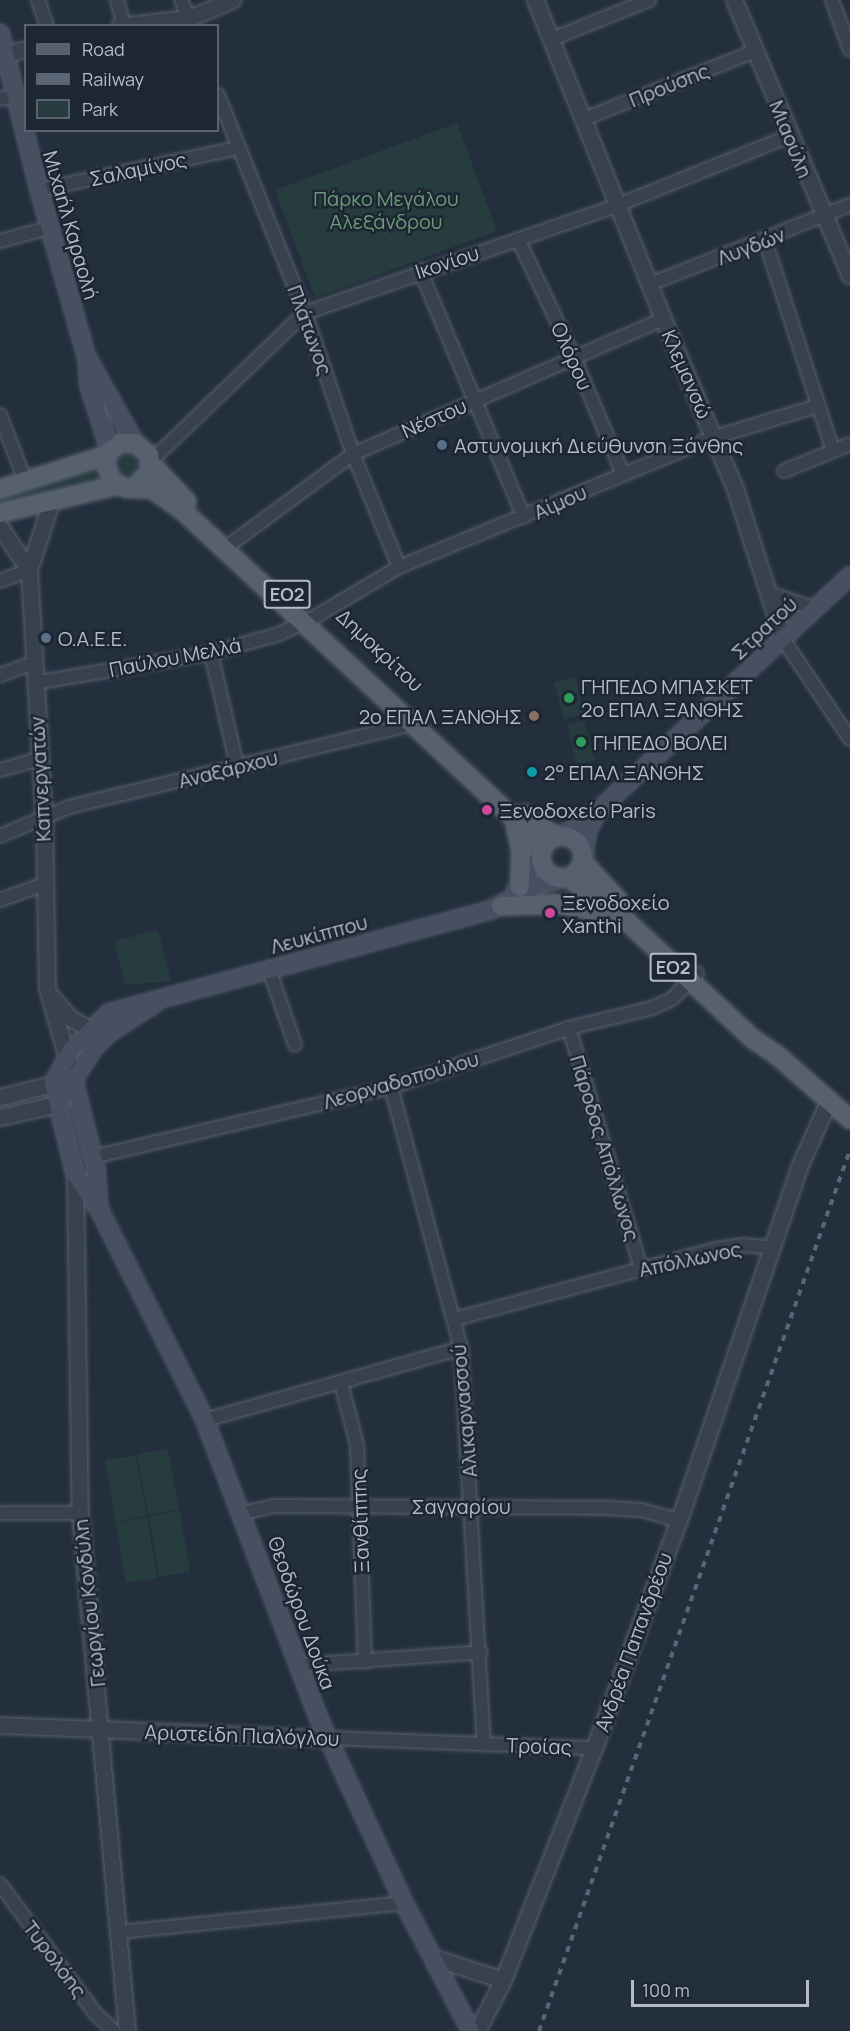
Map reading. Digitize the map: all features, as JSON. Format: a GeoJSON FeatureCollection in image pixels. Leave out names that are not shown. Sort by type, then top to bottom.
{"type":"FeatureCollection","features":[{"type":"Feature","properties":{"kind":"main road","name":"Μιχαήλ Καραολή"},"geometry":{"type":"LineString","coordinates":[[0,33],[5,54],[7,97],[23,119]]}},
{"type":"Feature","properties":{"kind":"main road","name":"Μιχαήλ Καραολή"},"geometry":{"type":"LineString","coordinates":[[26,132],[49,228],[87,358],[89,386],[109,453]]}},
{"type":"Feature","properties":{"kind":"main road","name":"Μιχαήλ Καραολή"},"geometry":{"type":"LineString","coordinates":[[87,358],[135,443]]}},
{"type":"Feature","properties":{"kind":"main road"},"geometry":{"type":"LineString","coordinates":[[0,489],[109,453],[121,443],[135,443]]}},
{"type":"Feature","properties":{"kind":"main road","name":"ΕΟ2"},"geometry":{"type":"LineString","coordinates":[[135,443],[146,450],[151,463]]}},
{"type":"Feature","properties":{"kind":"main road"},"geometry":{"type":"LineString","coordinates":[[109,453],[106,469],[126,486],[147,478],[151,463]]}},
{"type":"Feature","properties":{"kind":"main road","name":"Δημοκρίτου"},"geometry":{"type":"LineString","coordinates":[[151,463],[228,546],[513,817],[541,854]]}},
{"type":"Feature","properties":{"kind":"main road","name":"ΕΟ2"},"geometry":{"type":"LineString","coordinates":[[0,513],[126,486]]}},
{"type":"Feature","properties":{"kind":"main road","name":"Δημοκρίτου"},"geometry":{"type":"LineString","coordinates":[[126,486],[164,495],[228,546]]}},
{"type":"Feature","properties":{"kind":"main road","name":"Στρατού"},"geometry":{"type":"LineString","coordinates":[[561,836],[600,809],[850,576]]}},
{"type":"Feature","properties":{"kind":"main road","name":"Δημοκρίτου"},"geometry":{"type":"LineString","coordinates":[[308,621],[538,826],[561,836]]}},
{"type":"Feature","properties":{"kind":"main road","name":"Στρατού"},"geometry":{"type":"LineString","coordinates":[[583,858],[587,832],[600,809]]}},
{"type":"Feature","properties":{"kind":"main road"},"geometry":{"type":"LineString","coordinates":[[513,817],[521,851],[520,887]]}},
{"type":"Feature","properties":{"kind":"main road","name":"ΕΟ2"},"geometry":{"type":"LineString","coordinates":[[561,836],[577,841],[583,858],[595,879],[753,1039],[778,1056],[850,1119]]}},
{"type":"Feature","properties":{"kind":"main road"},"geometry":{"type":"LineString","coordinates":[[541,854],[547,842],[561,836]]}},
{"type":"Feature","properties":{"kind":"main road","name":"ΕΟ2"},"geometry":{"type":"LineString","coordinates":[[541,854],[544,869],[565,878],[620,915],[693,977]]}},
{"type":"Feature","properties":{"kind":"main road","name":"Λευκίππου"},"geometry":{"type":"LineString","coordinates":[[495,908],[520,887],[541,854]]}},
{"type":"Feature","properties":{"kind":"main road"},"geometry":{"type":"LineString","coordinates":[[565,878],[583,858]]}},
{"type":"Feature","properties":{"kind":"main road","name":"Λευκίππου"},"geometry":{"type":"LineString","coordinates":[[53,1084],[67,1058],[90,1029],[109,1013],[495,908],[541,884],[565,878]]}},
{"type":"Feature","properties":{"kind":"main road"},"geometry":{"type":"LineString","coordinates":[[495,908],[556,904],[620,915]]}},
{"type":"Feature","properties":{"kind":"main road","name":"Λευκίππου"},"geometry":{"type":"LineString","coordinates":[[58,1104],[73,1078],[109,1033],[160,1000]]}},
{"type":"Feature","properties":{"kind":"main road","name":"Θεοδώρου Δούκα"},"geometry":{"type":"LineString","coordinates":[[73,1078],[93,1157],[99,1209]]}},
{"type":"Feature","properties":{"kind":"main road","name":"Θεοδώρου Δούκα"},"geometry":{"type":"LineString","coordinates":[[53,1084],[75,1174],[99,1209],[205,1420],[328,1738],[404,1903],[471,2031]]}},
{"type":"Feature","properties":{"kind":"street"},"geometry":{"type":"LineString","coordinates":[[38,0],[46,24]]}},
{"type":"Feature","properties":{"kind":"street"},"geometry":{"type":"LineString","coordinates":[[117,0],[122,24]]}},
{"type":"Feature","properties":{"kind":"street"},"geometry":{"type":"LineString","coordinates":[[182,0],[190,22]]}},
{"type":"Feature","properties":{"kind":"street"},"geometry":{"type":"LineString","coordinates":[[145,24],[190,22],[232,0]]}},
{"type":"Feature","properties":{"kind":"street","name":"Κλεμανσώ"},"geometry":{"type":"LineString","coordinates":[[536,0],[663,319],[715,437],[772,594],[783,639],[850,740]]}},
{"type":"Feature","properties":{"kind":"street"},"geometry":{"type":"LineString","coordinates":[[552,39],[649,0]]}},
{"type":"Feature","properties":{"kind":"street","name":"Μιαούλη"},"geometry":{"type":"LineString","coordinates":[[734,0],[823,218],[850,276]]}},
{"type":"Feature","properties":{"kind":"street"},"geometry":{"type":"LineString","coordinates":[[832,0],[850,50]]}},
{"type":"Feature","properties":{"kind":"street"},"geometry":{"type":"LineString","coordinates":[[5,54],[24,49]]}},
{"type":"Feature","properties":{"kind":"street","name":"Προύσης"},"geometry":{"type":"LineString","coordinates":[[584,119],[755,51]]}},
{"type":"Feature","properties":{"kind":"street","name":"Πλάτωνος"},"geometry":{"type":"LineString","coordinates":[[219,98],[305,313],[353,454],[399,567]]}},
{"type":"Feature","properties":{"kind":"street","name":"Ικονίου"},"geometry":{"type":"LineString","coordinates":[[151,463],[305,313],[420,270],[618,205],[790,136]]}},
{"type":"Feature","properties":{"kind":"street","name":"Σαλαμίνος"},"geometry":{"type":"LineString","coordinates":[[39,190],[238,148]]}},
{"type":"Feature","properties":{"kind":"street","name":"Λυγδών"},"geometry":{"type":"LineString","coordinates":[[650,284],[823,218],[850,205]]}},
{"type":"Feature","properties":{"kind":"street"},"geometry":{"type":"LineString","coordinates":[[0,241],[49,228]]}},
{"type":"Feature","properties":{"kind":"street","name":"Ολόρου"},"geometry":{"type":"LineString","coordinates":[[518,239],[573,355],[623,474]]}},
{"type":"Feature","properties":{"kind":"street"},"geometry":{"type":"LineString","coordinates":[[765,240],[833,450]]}},
{"type":"Feature","properties":{"kind":"street"},"geometry":{"type":"LineString","coordinates":[[420,270],[524,517]]}},
{"type":"Feature","properties":{"kind":"street","name":"Νέστου"},"geometry":{"type":"LineString","coordinates":[[228,546],[353,454],[573,355],[663,319]]}},
{"type":"Feature","properties":{"kind":"street","name":"Αίμου"},"geometry":{"type":"LineString","coordinates":[[308,621],[399,567],[715,437],[817,406]]}},
{"type":"Feature","properties":{"kind":"street"},"geometry":{"type":"LineString","coordinates":[[0,415],[25,480]]}},
{"type":"Feature","properties":{"kind":"street"},"geometry":{"type":"LineString","coordinates":[[784,471],[850,444]]}},
{"type":"Feature","properties":{"kind":"street"},"geometry":{"type":"LineString","coordinates":[[29,570],[51,502]]}},
{"type":"Feature","properties":{"kind":"street"},"geometry":{"type":"LineString","coordinates":[[0,527],[29,570]]}},
{"type":"Feature","properties":{"kind":"street"},"geometry":{"type":"LineString","coordinates":[[0,581],[29,570]]}},
{"type":"Feature","properties":{"kind":"street","name":"Καπνεργατών"},"geometry":{"type":"LineString","coordinates":[[29,570],[34,683],[44,819],[47,988],[73,1078]]}},
{"type":"Feature","properties":{"kind":"street"},"geometry":{"type":"LineString","coordinates":[[772,594],[815,609]]}},
{"type":"Feature","properties":{"kind":"street","name":"Παύλου Μελλά"},"geometry":{"type":"LineString","coordinates":[[34,683],[211,653],[308,621]]}},
{"type":"Feature","properties":{"kind":"street"},"geometry":{"type":"LineString","coordinates":[[211,653],[237,766]]}},
{"type":"Feature","properties":{"kind":"street"},"geometry":{"type":"LineString","coordinates":[[0,675],[33,663]]}},
{"type":"Feature","properties":{"kind":"street","name":"Αναξάρχου"},"geometry":{"type":"LineString","coordinates":[[0,836],[69,807],[413,724]]}},
{"type":"Feature","properties":{"kind":"street"},"geometry":{"type":"LineString","coordinates":[[0,770],[39,759]]}},
{"type":"Feature","properties":{"kind":"street"},"geometry":{"type":"LineString","coordinates":[[0,900],[45,884]]}},
{"type":"Feature","properties":{"kind":"street"},"geometry":{"type":"LineString","coordinates":[[269,969],[295,1045]]}},
{"type":"Feature","properties":{"kind":"street","name":"Λεορναδοπούλου"},"geometry":{"type":"LineString","coordinates":[[93,1157],[391,1087],[569,1028],[652,1008],[672,999],[693,977]]}},
{"type":"Feature","properties":{"kind":"street"},"geometry":{"type":"LineString","coordinates":[[47,988],[61,1010],[90,1029]]}},
{"type":"Feature","properties":{"kind":"street","name":"Πάροδος Απόλλωνος"},"geometry":{"type":"LineString","coordinates":[[569,1028],[641,1268]]}},
{"type":"Feature","properties":{"kind":"street"},"geometry":{"type":"LineString","coordinates":[[0,1097],[53,1084]]}},
{"type":"Feature","properties":{"kind":"street","name":"Αλικαρνασσού"},"geometry":{"type":"LineString","coordinates":[[391,1087],[461,1348],[481,1652],[484,1744]]}},
{"type":"Feature","properties":{"kind":"street"},"geometry":{"type":"LineString","coordinates":[[774,1248],[799,1167],[829,1100]]}},
{"type":"Feature","properties":{"kind":"street"},"geometry":{"type":"LineString","coordinates":[[0,1117],[58,1104]]}},
{"type":"Feature","properties":{"kind":"street","name":"Γεωργίου Κονδύλη"},"geometry":{"type":"LineString","coordinates":[[75,1174],[80,1512],[102,1729],[127,2031]]}},
{"type":"Feature","properties":{"kind":"street","name":"Απόλλωνος"},"geometry":{"type":"LineString","coordinates":[[455,1319],[729,1246],[774,1248]]}},
{"type":"Feature","properties":{"kind":"street","name":"Ανδρέα Παπανδρέου"},"geometry":{"type":"LineString","coordinates":[[477,2031],[503,1980],[594,1748],[679,1520],[774,1248]]}},
{"type":"Feature","properties":{"kind":"street"},"geometry":{"type":"LineString","coordinates":[[205,1420],[461,1348]]}},
{"type":"Feature","properties":{"kind":"street","name":"Ξανθίππης"},"geometry":{"type":"LineString","coordinates":[[341,1383],[357,1445],[365,1662]]}},
{"type":"Feature","properties":{"kind":"street","name":"Σαγγαρίου"},"geometry":{"type":"LineString","coordinates":[[242,1513],[275,1506],[621,1508],[679,1520]]}},
{"type":"Feature","properties":{"kind":"street"},"geometry":{"type":"LineString","coordinates":[[0,1513],[80,1512]]}},
{"type":"Feature","properties":{"kind":"street"},"geometry":{"type":"LineString","coordinates":[[300,1665],[481,1652]]}},
{"type":"Feature","properties":{"kind":"street","name":"Αριστείδη Πιαλόγλου"},"geometry":{"type":"LineString","coordinates":[[0,1725],[484,1744]]}},
{"type":"Feature","properties":{"kind":"street","name":"Τροίας"},"geometry":{"type":"LineString","coordinates":[[484,1744],[594,1748]]}},
{"type":"Feature","properties":{"kind":"street","name":"Τυρολόης"},"geometry":{"type":"LineString","coordinates":[[0,1884],[96,2014],[114,2031]]}},
{"type":"Feature","properties":{"kind":"street"},"geometry":{"type":"LineString","coordinates":[[119,1932],[404,1903]]}},
{"type":"Feature","properties":{"kind":"street"},"geometry":{"type":"LineString","coordinates":[[432,1957],[503,1980]]}},
{"type":"Feature","properties":{"kind":"green space","name":"Πάρκο Μεγάλου Αλεξάνδρου"},"geometry":{"type":"Polygon","coordinates":[[[457,123],[497,231],[315,298],[275,190],[457,123]]]}},
{"type":"Feature","properties":{"kind":"green space"},"geometry":{"type":"Polygon","coordinates":[[[128,453],[136,456],[139,464],[136,472],[128,475],[120,472],[117,464],[120,456],[128,453]]]}},
{"type":"Feature","properties":{"kind":"green space"},"geometry":{"type":"Polygon","coordinates":[[[97,467],[98,481],[0,504],[0,495],[97,467]]]}},
{"type":"Feature","properties":{"kind":"green space","name":"ΓΗΠΕΔΟ ΜΠΑΣΚΕΤ 2ο ΕΠΑΛ ΞΑΝΘΗΣ"},"geometry":{"type":"Polygon","coordinates":[[[575,678],[584,714],[564,719],[554,682],[575,678]]]}},
{"type":"Feature","properties":{"kind":"green space","name":"ΓΗΠΕΔΟ ΒΟΛΕΙ"},"geometry":{"type":"Polygon","coordinates":[[[584,720],[595,760],[577,765],[567,725],[584,720]]]}},
{"type":"Feature","properties":{"kind":"green space"},"geometry":{"type":"Polygon","coordinates":[[[158,930],[171,981],[125,985],[114,941],[158,930]]]}},
{"type":"Feature","properties":{"kind":"green space"},"geometry":{"type":"Polygon","coordinates":[[[168,1449],[179,1510],[148,1515],[137,1454],[168,1449]]]}},
{"type":"Feature","properties":{"kind":"green space"},"geometry":{"type":"Polygon","coordinates":[[[136,1455],[147,1516],[115,1521],[105,1460],[136,1455]]]}},
{"type":"Feature","properties":{"kind":"green space"},"geometry":{"type":"Polygon","coordinates":[[[180,1511],[190,1572],[159,1577],[149,1516],[180,1511]]]}},
{"type":"Feature","properties":{"kind":"green space"},"geometry":{"type":"Polygon","coordinates":[[[147,1517],[157,1578],[126,1583],[115,1522],[147,1517]]]}},
{"type":"Feature","properties":{"kind":"railway"},"geometry":{"type":"LineString","coordinates":[[539,2031],[850,1150]]}},
{"type":"Feature","properties":{"kind":"place","name":"Αστυνομική Διεύθυνση Ξάνθης"},"geometry":{"type":"Point","coordinates":[442,445]}},
{"type":"Feature","properties":{"kind":"place","name":"Ο.Α.Ε.Ε."},"geometry":{"type":"Point","coordinates":[46,638]}},
{"type":"Feature","properties":{"kind":"place","name":"ΓΗΠΕΔΟ ΜΠΑΣΚΕΤ 2ο ΕΠΑΛ ΞΑΝΘΗΣ"},"geometry":{"type":"Point","coordinates":[569,698]}},
{"type":"Feature","properties":{"kind":"place","name":"2o ΕΠΑΛ ΞΑΝΘΗΣ"},"geometry":{"type":"Point","coordinates":[534,716]}},
{"type":"Feature","properties":{"kind":"place","name":"ΓΗΠΕΔΟ ΒΟΛΕΙ"},"geometry":{"type":"Point","coordinates":[581,742]}},
{"type":"Feature","properties":{"kind":"place","name":"2° ΕΠΑΛ ΞΑΝΘΗΣ"},"geometry":{"type":"Point","coordinates":[532,772]}},
{"type":"Feature","properties":{"kind":"place","name":"Ξενοδοχείο Paris"},"geometry":{"type":"Point","coordinates":[487,810]}},
{"type":"Feature","properties":{"kind":"place","name":"Ξενοδοχείο Xanthi"},"geometry":{"type":"Point","coordinates":[550,913]}}]}
